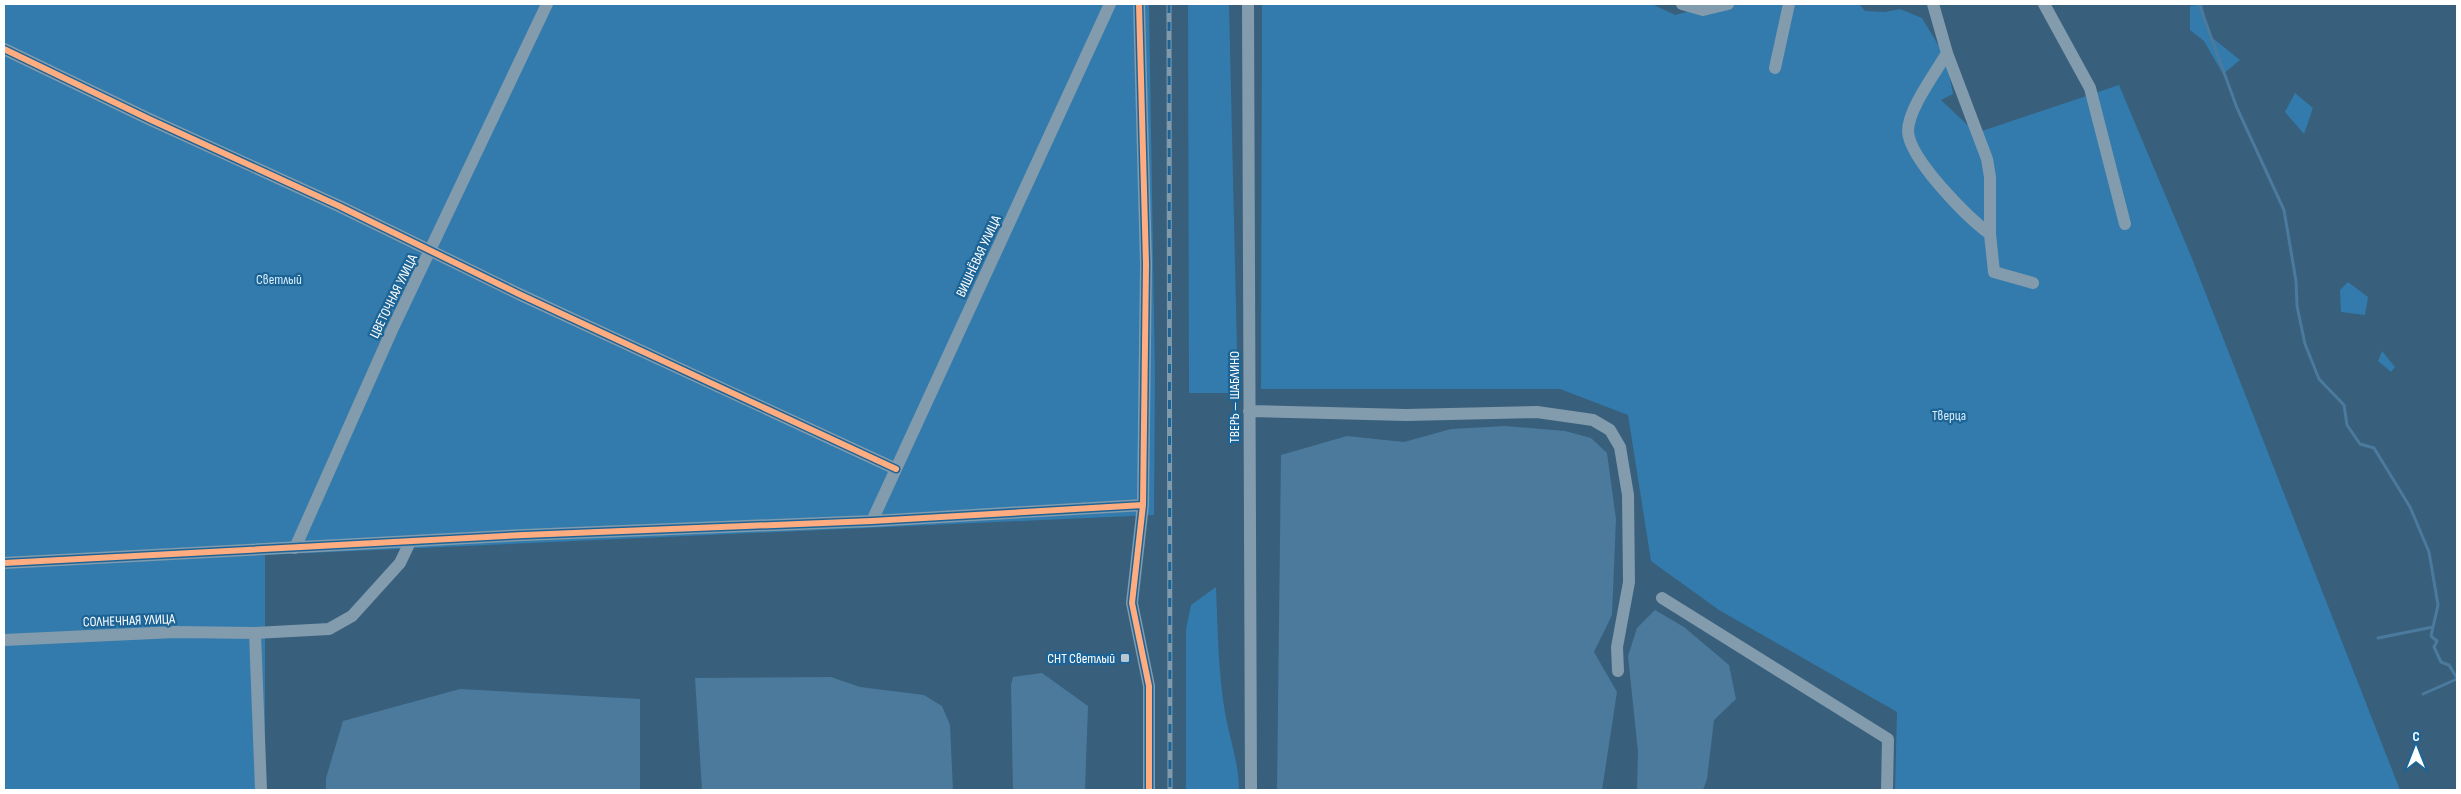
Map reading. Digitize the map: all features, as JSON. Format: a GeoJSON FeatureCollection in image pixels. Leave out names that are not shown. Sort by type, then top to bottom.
{"type":"FeatureCollection","features":[{"type":"Feature","properties":{"kind":"street","name":"ЦВЕТОЧНАЯ УЛИЦА"},"geometry":{"type":"LineString","coordinates":[[295,548],[392,330],[547,4]]}},
{"type":"Feature","properties":{"kind":"street","name":"ВИШНЁВАЯ УЛИЦА"},"geometry":{"type":"LineString","coordinates":[[872,521],[1110,4]]}},
{"type":"Feature","properties":{"kind":"street"},"geometry":{"type":"LineString","coordinates":[[1139,4],[1146,264],[1142,505],[1132,603],[1149,686],[1149,790]]}},
{"type":"Feature","properties":{"kind":"street","name":"ТВЕРЬ — ШАБЛИНО"},"geometry":{"type":"LineString","coordinates":[[1248,4],[1251,790]]}},
{"type":"Feature","properties":{"kind":"street"},"geometry":{"type":"LineString","coordinates":[[1682,4],[1703,10],[1728,4]]}},
{"type":"Feature","properties":{"kind":"street"},"geometry":{"type":"LineString","coordinates":[[1775,68],[1789,4]]}},
{"type":"Feature","properties":{"kind":"street"},"geometry":{"type":"LineString","coordinates":[[1933,4],[1947,53],[1987,159],[1990,178],[1990,234],[1994,272],[2033,283]]}},
{"type":"Feature","properties":{"kind":"street"},"geometry":{"type":"LineString","coordinates":[[2044,4],[2090,88],[2125,224]]}},
{"type":"Feature","properties":{"kind":"street"},"geometry":{"type":"LineString","coordinates":[[4,49],[521,295],[896,469]]}},
{"type":"Feature","properties":{"kind":"street"},"geometry":{"type":"LineString","coordinates":[[1947,53],[1913,110],[1909,125],[1909,138],[1937,184],[1990,234]]}},
{"type":"Feature","properties":{"kind":"street"},"geometry":{"type":"LineString","coordinates":[[1249,411],[1406,415],[1537,412],[1593,420],[1610,430],[1620,447],[1628,495],[1629,582],[1617,647],[1618,670]]}},
{"type":"Feature","properties":{"kind":"street"},"geometry":{"type":"LineString","coordinates":[[4,563],[524,535],[872,521],[1142,505]]}},
{"type":"Feature","properties":{"kind":"street","name":"СОЛНЕЧНАЯ УЛИЦА"},"geometry":{"type":"LineString","coordinates":[[4,640],[175,632],[255,633],[328,630],[352,616],[400,563],[410,542]]}},
{"type":"Feature","properties":{"kind":"street"},"geometry":{"type":"LineString","coordinates":[[1662,598],[1888,739],[1887,790]]}},
{"type":"Feature","properties":{"kind":"street"},"geometry":{"type":"LineString","coordinates":[[255,633],[261,790]]}},
{"type":"Feature","properties":{"kind":"green space","name":"Светлый"},"geometry":{"type":"Polygon","coordinates":[[[4,4],[1149,4],[1155,376],[1154,515],[265,555],[265,790],[4,790],[4,4]]]}},
{"type":"Feature","properties":{"kind":"green space"},"geometry":{"type":"Polygon","coordinates":[[[1188,4],[1229,4],[1238,393],[1189,393],[1188,4]]]}},
{"type":"Feature","properties":{"kind":"green space","name":"Тверца"},"geometry":{"type":"Polygon","coordinates":[[[1262,4],[1652,4],[1675,15],[1716,4],[1859,4],[1865,11],[1885,12],[1900,9],[1922,18],[1946,58],[1953,94],[1941,100],[1976,133],[2119,85],[2191,256],[2400,790],[1895,790],[1897,712],[1719,610],[1651,561],[1628,415],[1560,389],[1261,389],[1262,4]]]}},
{"type":"Feature","properties":{"kind":"green space"},"geometry":{"type":"Polygon","coordinates":[[[2202,4],[2210,36],[2240,60],[2223,74],[2204,41],[2190,30],[2190,6],[2202,4]]]}},
{"type":"Feature","properties":{"kind":"green space"},"geometry":{"type":"Polygon","coordinates":[[[2295,93],[2313,108],[2304,134],[2285,112],[2295,93]]]}},
{"type":"Feature","properties":{"kind":"green space"},"geometry":{"type":"Polygon","coordinates":[[[2348,282],[2368,297],[2365,315],[2341,312],[2340,290],[2348,282]]]}},
{"type":"Feature","properties":{"kind":"green space"},"geometry":{"type":"Polygon","coordinates":[[[2382,351],[2395,367],[2391,372],[2378,361],[2382,351]]]}},
{"type":"Feature","properties":{"kind":"green space"},"geometry":{"type":"Polygon","coordinates":[[[1216,587],[1221,686],[1236,763],[1239,790],[1186,790],[1186,629],[1191,605],[1216,587]]]}},
{"type":"Feature","properties":{"kind":"shaded area"},"geometry":{"type":"Polygon","coordinates":[[[1505,426],[1565,431],[1591,438],[1607,453],[1616,519],[1612,615],[1594,652],[1617,692],[1602,790],[1277,790],[1281,455],[1347,436],[1404,442],[1451,429],[1505,426]]]}},
{"type":"Feature","properties":{"kind":"shaded area"},"geometry":{"type":"Polygon","coordinates":[[[1655,610],[1684,627],[1729,665],[1736,699],[1714,720],[1707,779],[1703,790],[1637,790],[1638,752],[1628,656],[1637,628],[1655,610]]]}},
{"type":"Feature","properties":{"kind":"shaded area"},"geometry":{"type":"Polygon","coordinates":[[[1042,673],[1088,706],[1085,790],[1013,790],[1011,685],[1013,677],[1042,673]]]}},
{"type":"Feature","properties":{"kind":"shaded area"},"geometry":{"type":"Polygon","coordinates":[[[831,677],[860,687],[924,695],[942,706],[950,725],[953,790],[702,790],[695,678],[831,677]]]}},
{"type":"Feature","properties":{"kind":"shaded area"},"geometry":{"type":"Polygon","coordinates":[[[460,689],[640,699],[640,790],[326,790],[326,778],[343,721],[460,689]]]}},
{"type":"Feature","properties":{"kind":"waterway"},"geometry":{"type":"LineString","coordinates":[[2199,4],[2237,108],[2284,210],[2296,281],[2297,306],[2305,344],[2319,379],[2344,405],[2347,425],[2360,444],[2374,448],[2410,507],[2429,552],[2438,605],[2431,636],[2437,641],[2434,647],[2441,662],[2449,665],[2457,678]]}},
{"type":"Feature","properties":{"kind":"waterway"},"geometry":{"type":"LineString","coordinates":[[2378,638],[2433,627]]}},
{"type":"Feature","properties":{"kind":"waterway"},"geometry":{"type":"LineString","coordinates":[[2423,694],[2457,679]]}},
{"type":"Feature","properties":{"kind":"railway"},"geometry":{"type":"LineString","coordinates":[[1169,4],[1170,790]]}},
{"type":"Feature","properties":{"kind":"cycle path"},"geometry":{"type":"LineString","coordinates":[[1139,4],[1146,264],[1143,505],[1132,603],[1149,686],[1149,790]]}},
{"type":"Feature","properties":{"kind":"cycle path"},"geometry":{"type":"LineString","coordinates":[[4,49],[149,119],[339,206],[521,295],[896,469]]}},
{"type":"Feature","properties":{"kind":"cycle path"},"geometry":{"type":"LineString","coordinates":[[4,563],[524,535],[872,521],[1143,505]]}},
{"type":"Feature","properties":{"kind":"place","name":"СНТ Светлый"},"geometry":{"type":"Point","coordinates":[1125,658]}}]}
